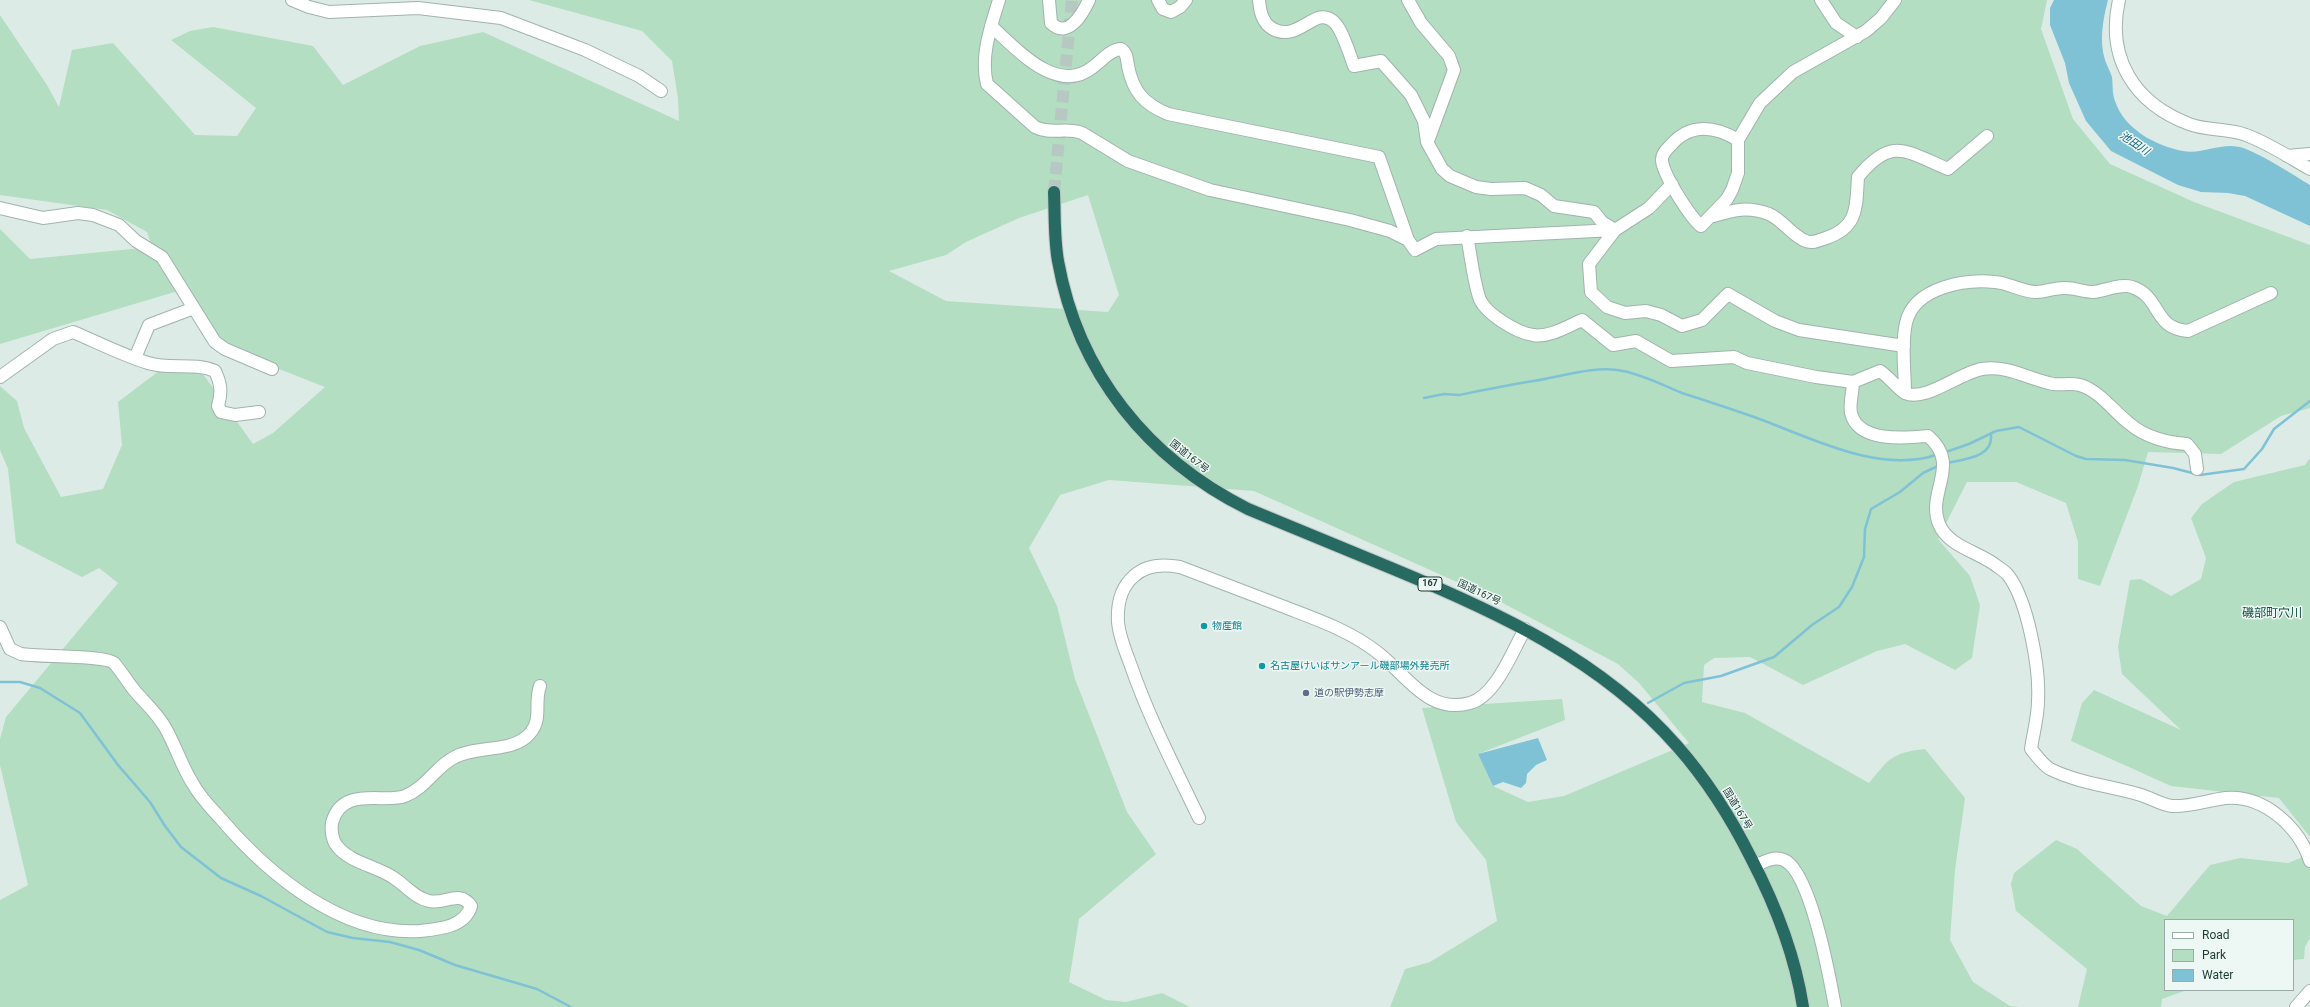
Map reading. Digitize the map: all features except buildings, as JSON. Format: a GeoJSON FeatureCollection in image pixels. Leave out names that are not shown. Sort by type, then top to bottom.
{"type":"FeatureCollection","features":[{"type":"Feature","properties":{"kind":"highway","name":"国道167号"},"geometry":{"type":"LineString","coordinates":[[1054,192],[1058,260],[1068,305],[1076,328],[1112,395],[1143,434],[1160,450],[1201,482],[1248,509],[1477,604],[1524,629],[1575,659],[1629,699],[1676,744],[1721,804],[1755,866],[1780,924],[1800,990],[1803,1007]]}},
{"type":"Feature","properties":{"kind":"street"},"geometry":{"type":"LineString","coordinates":[[292,0],[309,7],[329,12],[418,8],[501,18],[585,50],[639,76],[661,91]]}},
{"type":"Feature","properties":{"kind":"street"},"geometry":{"type":"LineString","coordinates":[[999,0],[987,40],[985,76],[987,84],[1035,127],[1042,131],[1074,130],[1088,136],[1113,154],[1128,161],[1210,190],[1350,220],[1390,231],[1408,240]]}},
{"type":"Feature","properties":{"kind":"street"},"geometry":{"type":"LineString","coordinates":[[1049,0],[1049,19],[1058,28],[1071,26],[1077,21],[1089,0]]}},
{"type":"Feature","properties":{"kind":"street"},"geometry":{"type":"LineString","coordinates":[[1158,0],[1163,9],[1171,12],[1180,7],[1186,0]]}},
{"type":"Feature","properties":{"kind":"street"},"geometry":{"type":"LineString","coordinates":[[1259,0],[1264,20],[1278,32],[1294,32],[1320,17],[1328,17],[1335,22],[1354,66],[1381,61],[1404,86],[1418,106],[1424,121],[1428,142],[1442,169],[1450,176],[1476,187],[1491,190],[1525,188],[1541,195],[1554,206],[1594,212],[1602,222],[1615,230]]}},
{"type":"Feature","properties":{"kind":"street"},"geometry":{"type":"LineString","coordinates":[[1408,0],[1421,23],[1449,56],[1454,70],[1428,142]]}},
{"type":"Feature","properties":{"kind":"street"},"geometry":{"type":"LineString","coordinates":[[1821,0],[1836,23],[1857,37]]}},
{"type":"Feature","properties":{"kind":"street"},"geometry":{"type":"LineString","coordinates":[[1738,140],[1715,130],[1702,128],[1690,130],[1673,142],[1662,157],[1662,161],[1672,184],[1693,220],[1701,226],[1713,216],[1727,199],[1736,178],[1738,140],[1760,103],[1783,80],[1804,66],[1857,37],[1881,18],[1895,0]]}},
{"type":"Feature","properties":{"kind":"street"},"geometry":{"type":"LineString","coordinates":[[2119,0],[2115,35],[2118,56],[2127,74],[2147,100],[2190,124],[2244,134],[2310,169]]}},
{"type":"Feature","properties":{"kind":"street"},"geometry":{"type":"LineString","coordinates":[[991,26],[1023,55],[1056,76],[1077,76],[1088,71],[1114,50],[1121,49],[1126,54],[1135,90],[1142,100],[1158,110],[1379,157],[1408,240],[1411,246],[1417,250],[1436,239],[1467,236],[1615,230]]}},
{"type":"Feature","properties":{"kind":"street"},"geometry":{"type":"LineString","coordinates":[[1713,216],[1742,208],[1770,214],[1807,242],[1816,242],[1836,235],[1849,226],[1856,209],[1858,177],[1879,155],[1894,151],[1910,151],[1948,169],[1986,136]]}},
{"type":"Feature","properties":{"kind":"street"},"geometry":{"type":"LineString","coordinates":[[2287,156],[2310,154]]}},
{"type":"Feature","properties":{"kind":"street"},"geometry":{"type":"LineString","coordinates":[[1672,184],[1649,208],[1615,230],[1589,264],[1591,292],[1606,307],[1625,312],[1646,311],[1661,315],[1682,326],[1702,320],[1728,294],[1775,321],[1799,330],[1904,346]]}},
{"type":"Feature","properties":{"kind":"street"},"geometry":{"type":"LineString","coordinates":[[0,208],[43,218],[78,213],[93,215],[119,225],[136,241],[162,257],[215,342],[225,349],[272,369]]}},
{"type":"Feature","properties":{"kind":"street"},"geometry":{"type":"LineString","coordinates":[[1467,236],[1479,299],[1497,318],[1509,326],[1533,336],[1554,332],[1582,320],[1613,345],[1636,341],[1670,361],[1734,357],[1747,363],[1808,376],[1853,382],[1880,371],[1905,393],[1920,396],[1961,376],[1981,369],[2014,371],[2053,384],[2069,383],[2095,392],[2138,430],[2163,441],[2187,444],[2194,454],[2197,469]]}},
{"type":"Feature","properties":{"kind":"street"},"geometry":{"type":"LineString","coordinates":[[1905,393],[1904,346],[1906,322],[1913,307],[1923,298],[1936,291],[1974,281],[1998,282],[2028,292],[2065,288],[2092,292],[2130,286],[2147,295],[2162,320],[2170,326],[2188,331],[2271,293]]}},
{"type":"Feature","properties":{"kind":"street"},"geometry":{"type":"LineString","coordinates":[[135,358],[149,325],[194,308]]}},
{"type":"Feature","properties":{"kind":"street"},"geometry":{"type":"LineString","coordinates":[[0,377],[53,339],[72,332],[148,363],[175,367],[205,367],[215,371],[220,383],[222,394],[218,406],[221,412],[235,415],[259,412]]}},
{"type":"Feature","properties":{"kind":"street"},"geometry":{"type":"LineString","coordinates":[[1853,382],[1851,413],[1860,426],[1888,438],[1928,436],[1938,445],[1944,470],[1942,481],[1936,495],[1938,522],[1947,538],[1992,563],[2008,575],[2018,592],[2032,645],[2039,682],[2038,703],[2031,749],[2049,768],[2101,786],[2141,795],[2170,806],[2195,805],[2228,798],[2248,799],[2272,811],[2291,828],[2306,847],[2310,861]]}},
{"type":"Feature","properties":{"kind":"street"},"geometry":{"type":"LineString","coordinates":[[1199,818],[1143,702],[1118,624],[1120,594],[1128,581],[1139,571],[1152,566],[1167,565],[1180,567],[1337,627],[1378,652],[1414,688],[1431,700],[1445,705],[1472,703],[1486,695],[1495,682],[1524,629]]}},
{"type":"Feature","properties":{"kind":"street"},"geometry":{"type":"LineString","coordinates":[[0,627],[10,649],[21,654],[95,658],[114,663],[161,720],[196,789],[256,857],[278,878],[339,914],[375,927],[391,930],[439,929],[460,921],[468,913],[471,906],[467,901],[456,897],[430,902],[421,898],[394,878],[346,854],[336,845],[333,838],[332,823],[338,811],[344,805],[367,796],[404,796],[414,791],[455,756],[470,751],[505,746],[524,739],[532,730],[539,715],[537,694],[540,686]]}},
{"type":"Feature","properties":{"kind":"street"},"geometry":{"type":"LineString","coordinates":[[1755,866],[1777,858],[1786,861],[1799,879],[1813,912],[1822,945],[1835,1007]]}},
{"type":"Feature","properties":{"kind":"street"},"geometry":{"type":"LineString","coordinates":[[2296,1007],[2310,991]]}},
{"type":"Feature","properties":{"kind":"green space"},"geometry":{"type":"Polygon","coordinates":[[[529,0],[2047,0],[2041,29],[2073,119],[2110,164],[2194,202],[2310,245],[2310,408],[2281,416],[2221,454],[2148,452],[2138,486],[2100,586],[2078,579],[2078,542],[2066,503],[2016,482],[1967,482],[1938,539],[1970,576],[1980,605],[1972,658],[1955,670],[1905,644],[1877,651],[1803,685],[1750,657],[1714,658],[1704,665],[1702,702],[1745,713],[1869,783],[1892,758],[1905,752],[1925,749],[1965,798],[1955,870],[1950,940],[1973,982],[2010,1006],[2021,1007],[1390,1007],[1405,969],[1430,962],[1497,921],[1486,860],[1456,822],[1422,708],[1562,699],[1565,720],[1478,754],[1493,786],[1528,802],[1564,796],[1689,743],[1639,683],[1618,664],[1497,600],[1254,491],[1109,480],[1060,495],[1029,548],[1057,606],[1075,679],[1127,812],[1156,854],[1079,919],[1069,982],[1106,1000],[1126,1002],[1162,993],[1190,1007],[0,1007],[0,900],[28,885],[0,765],[0,739],[6,717],[118,583],[99,568],[82,577],[16,543],[8,469],[0,450],[0,386],[17,401],[24,428],[61,497],[103,489],[122,445],[118,402],[172,361],[203,374],[253,444],[273,433],[325,387],[233,351],[178,291],[0,344],[0,229],[30,259],[152,247],[147,232],[107,210],[0,195],[0,15],[47,85],[59,107],[72,50],[113,43],[195,135],[237,136],[256,108],[171,40],[190,31],[213,27],[313,46],[343,85],[420,46],[483,32],[679,121],[678,98],[672,61],[642,31],[529,0]],[[1088,195],[1019,218],[966,242],[946,255],[889,271],[946,301],[1108,312],[1119,295],[1088,195]]]}},
{"type":"Feature","properties":{"kind":"green space"},"geometry":{"type":"Polygon","coordinates":[[[2310,458],[2310,837],[2279,798],[2171,786],[2071,741],[2082,703],[2094,690],[2181,730],[2122,674],[2118,647],[2130,580],[2141,579],[2171,596],[2201,579],[2206,558],[2191,518],[2202,504],[2234,482],[2305,465],[2310,458]]]}},
{"type":"Feature","properties":{"kind":"green space"},"geometry":{"type":"Polygon","coordinates":[[[2056,840],[2077,849],[2141,906],[2167,916],[2210,865],[2240,858],[2288,863],[2310,854],[2310,938],[2305,947],[2304,959],[2294,960],[2294,919],[2164,919],[2164,991],[2184,991],[2162,999],[2161,1007],[2078,1007],[2087,969],[2016,911],[2011,884],[2014,873],[2056,840]]]}},
{"type":"Feature","properties":{"kind":"water","name":"池田川"},"geometry":{"type":"Polygon","coordinates":[[[2054,0],[2108,0],[2102,30],[2103,53],[2112,77],[2113,92],[2119,111],[2133,128],[2142,135],[2173,149],[2191,152],[2230,146],[2246,149],[2271,161],[2310,185],[2310,226],[2245,196],[2228,193],[2201,192],[2178,185],[2111,151],[2086,121],[2069,83],[2065,63],[2050,25],[2050,8],[2054,0]]]}},
{"type":"Feature","properties":{"kind":"water"},"geometry":{"type":"Polygon","coordinates":[[[1538,738],[1547,760],[1536,765],[1527,774],[1526,783],[1521,788],[1503,782],[1493,786],[1478,754],[1538,738]]]}},
{"type":"Feature","properties":{"kind":"waterway"},"geometry":{"type":"LineString","coordinates":[[1424,398],[1444,394],[1459,395],[1590,370],[1601,369],[1623,371],[1653,380],[1682,393],[1755,417],[1849,452],[1893,460],[1915,460],[1936,455]]}},
{"type":"Feature","properties":{"kind":"waterway"},"geometry":{"type":"LineString","coordinates":[[1943,453],[1969,444],[1996,431],[2019,427],[2076,456],[2086,459],[2125,460],[2173,468],[2200,475],[2244,469],[2262,449],[2274,429],[2310,401]]}},
{"type":"Feature","properties":{"kind":"waterway"},"geometry":{"type":"LineString","coordinates":[[1947,463],[1969,458],[1982,453],[1987,449],[1990,443],[1991,435]]}},
{"type":"Feature","properties":{"kind":"waterway"},"geometry":{"type":"LineString","coordinates":[[1648,703],[1684,683],[1721,676],[1774,657],[1812,625],[1839,607],[1852,587],[1864,557],[1865,529],[1871,509],[1900,492],[1923,473],[1940,465]]}},
{"type":"Feature","properties":{"kind":"waterway"},"geometry":{"type":"LineString","coordinates":[[0,682],[20,682],[40,688],[80,713],[118,765],[150,802],[165,826],[181,847],[221,878],[261,896],[327,932],[353,938],[390,942],[419,950],[455,965],[537,989],[571,1007]]}},
{"type":"Feature","properties":{"kind":"tunnel"},"geometry":{"type":"LineString","coordinates":[[1054,192],[1072,0]]}},
{"type":"Feature","properties":{"kind":"place","name":"物産館"},"geometry":{"type":"Point","coordinates":[1204,626]}},
{"type":"Feature","properties":{"kind":"place","name":"名古屋けいばサンアール磯部場外発売所"},"geometry":{"type":"Point","coordinates":[1262,666]}},
{"type":"Feature","properties":{"kind":"place","name":"道の駅伊勢志摩"},"geometry":{"type":"Point","coordinates":[1306,693]}},
{"type":"Feature","properties":{"kind":"district","name":"磯部町穴川"},"geometry":{"type":"Point","coordinates":[2272,614]}}]}
